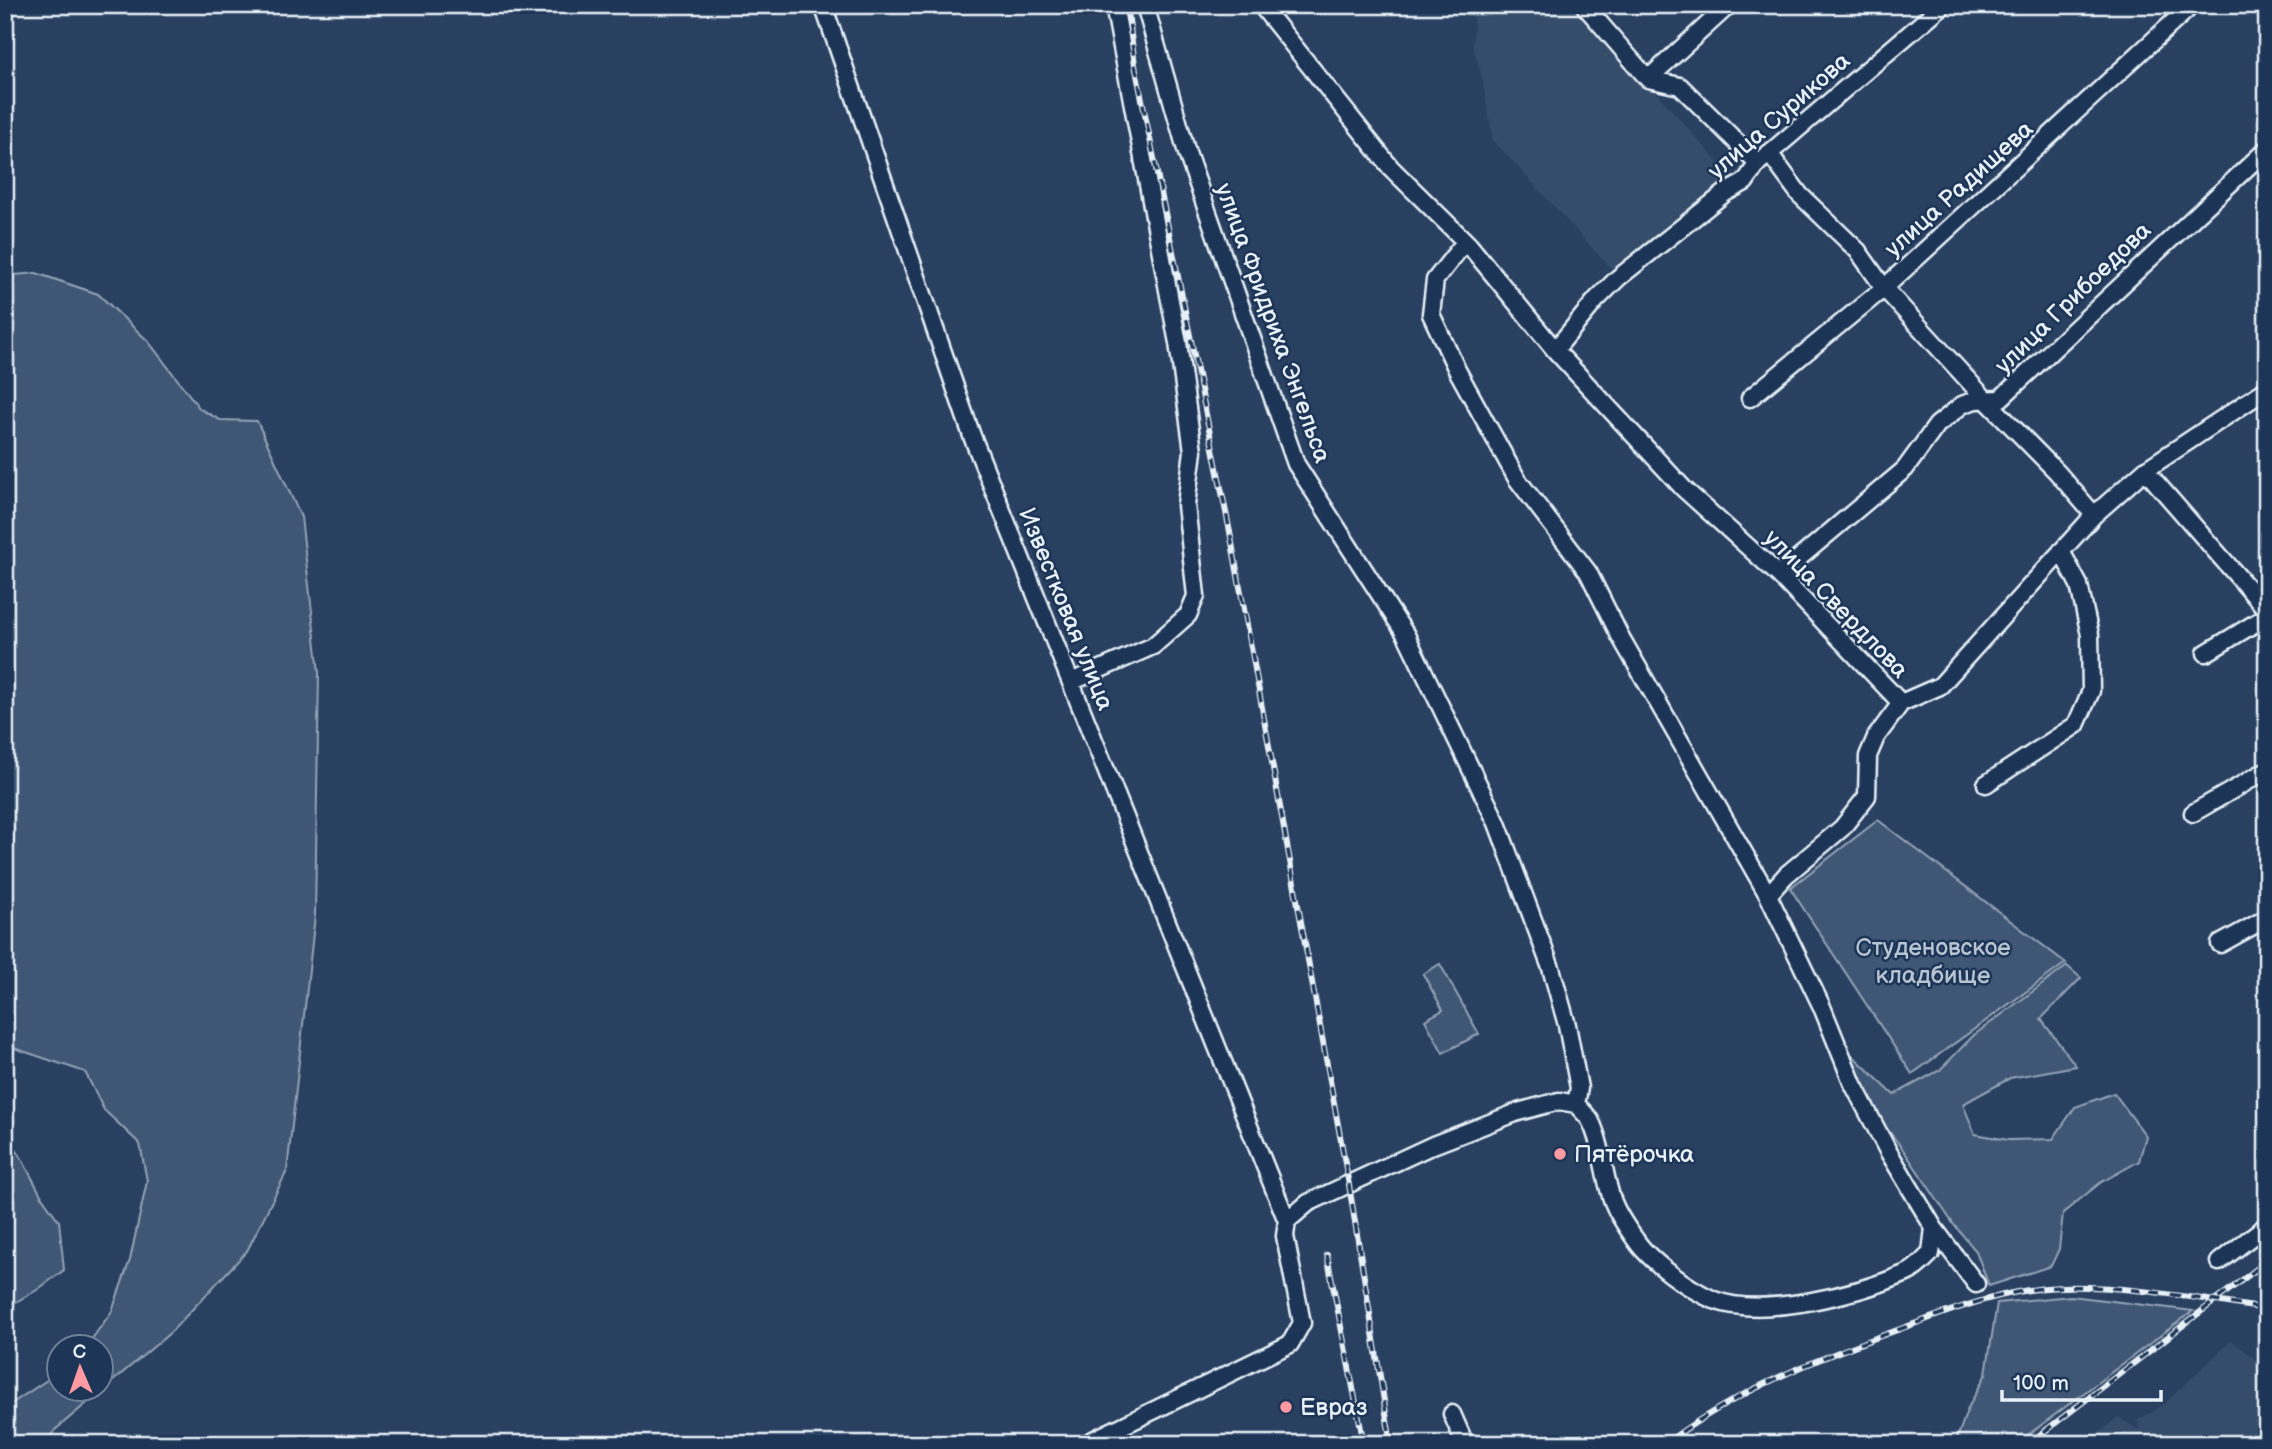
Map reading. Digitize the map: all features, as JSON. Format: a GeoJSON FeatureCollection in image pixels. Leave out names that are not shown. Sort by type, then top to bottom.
{"type":"FeatureCollection","features":[{"type":"Feature","properties":{"kind":"street","name":"Известковая улица"},"geometry":{"type":"LineString","coordinates":[[823,5],[972,436],[1287,1221]]}},
{"type":"Feature","properties":{"kind":"street"},"geometry":{"type":"LineString","coordinates":[[1071,682],[1153,646],[1188,615],[1196,596],[1186,505],[1193,451],[1178,343],[1114,5]]}},
{"type":"Feature","properties":{"kind":"street","name":"улица Фридриха Энгельса"},"geometry":{"type":"LineString","coordinates":[[1145,5],[1187,153],[1296,464],[1406,635],[1497,822],[1550,968],[1567,1025],[1578,1088],[1576,1104],[1590,1120],[1614,1203],[1636,1242],[1656,1262],[1715,1300],[1742,1306],[1777,1306],[1850,1292],[1909,1272],[1931,1253],[1934,1228]]}},
{"type":"Feature","properties":{"kind":"street","name":"улица Свердлова"},"geometry":{"type":"LineString","coordinates":[[1261,5],[1391,168],[1465,242],[1555,349],[1684,489],[1779,575],[1901,703],[1940,686],[2094,515],[2145,470],[2267,389]]}},
{"type":"Feature","properties":{"kind":"street"},"geometry":{"type":"LineString","coordinates":[[1584,5],[1648,79],[1679,86],[1764,158],[1858,251],[1884,288],[1987,401],[2057,471],[2094,515]]}},
{"type":"Feature","properties":{"kind":"street"},"geometry":{"type":"LineString","coordinates":[[1648,79],[1730,5]]}},
{"type":"Feature","properties":{"kind":"street","name":"улица Сурикова"},"geometry":{"type":"LineString","coordinates":[[1555,349],[1618,278],[1725,192],[1745,182],[1764,158],[1943,5]]}},
{"type":"Feature","properties":{"kind":"street","name":"улица Радищева"},"geometry":{"type":"LineString","coordinates":[[1750,398],[1884,288],[2192,5]]}},
{"type":"Feature","properties":{"kind":"street","name":"улица Грибоедова"},"geometry":{"type":"LineString","coordinates":[[1779,575],[1905,469],[1937,425],[1962,405],[1975,400],[2000,399],[2267,149]]}},
{"type":"Feature","properties":{"kind":"street"},"geometry":{"type":"LineString","coordinates":[[1465,242],[1435,280],[1430,314],[1457,370],[1517,479],[1588,572],[1620,636],[1768,895],[1822,1007],[1853,1084],[1888,1151],[1934,1228],[1976,1284]]}},
{"type":"Feature","properties":{"kind":"street"},"geometry":{"type":"LineString","coordinates":[[2145,470],[2267,610]]}},
{"type":"Feature","properties":{"kind":"street"},"geometry":{"type":"LineString","coordinates":[[1986,784],[2076,725],[2091,691],[2090,635],[2079,585],[2061,551]]}},
{"type":"Feature","properties":{"kind":"street"},"geometry":{"type":"LineString","coordinates":[[2206,653],[2267,616]]}},
{"type":"Feature","properties":{"kind":"street"},"geometry":{"type":"LineString","coordinates":[[1768,895],[1786,875],[1842,828],[1867,796],[1868,756],[1876,737],[1901,703]]}},
{"type":"Feature","properties":{"kind":"street"},"geometry":{"type":"LineString","coordinates":[[2193,813],[2267,770]]}},
{"type":"Feature","properties":{"kind":"street"},"geometry":{"type":"LineString","coordinates":[[2220,944],[2267,918]]}},
{"type":"Feature","properties":{"kind":"street"},"geometry":{"type":"LineString","coordinates":[[1085,1444],[1290,1344],[1302,1323],[1285,1236],[1287,1221],[1308,1203],[1433,1146],[1518,1112],[1559,1101],[1576,1104]]}},
{"type":"Feature","properties":{"kind":"street"},"geometry":{"type":"LineString","coordinates":[[2219,1262],[2267,1225]]}},
{"type":"Feature","properties":{"kind":"street"},"geometry":{"type":"LineString","coordinates":[[1452,1414],[1465,1444]]}},
{"type":"Feature","properties":{"kind":"shaded area"},"geometry":{"type":"Polygon","coordinates":[[[1474,5],[1578,5],[1732,178],[1618,276],[1493,140],[1482,77],[1473,47],[1474,5]]]}},
{"type":"Feature","properties":{"kind":"shaded area"},"geometry":{"type":"Polygon","coordinates":[[[2232,1340],[2263,1366],[2267,1364],[2267,1444],[2085,1444],[2118,1417],[2140,1431],[2137,1421],[2163,1405],[2232,1340]]]}},
{"type":"Feature","properties":{"kind":"green space"},"geometry":{"type":"Polygon","coordinates":[[[36,273],[98,294],[148,341],[200,409],[220,420],[257,421],[301,517],[319,672],[315,915],[287,1171],[247,1251],[171,1332],[116,1378],[116,1334],[95,1334],[112,1311],[130,1260],[147,1181],[140,1144],[104,1110],[85,1072],[5,1047],[5,276],[36,273]]]}},
{"type":"Feature","properties":{"kind":"green space","name":"Студеновское кладбище"},"geometry":{"type":"Polygon","coordinates":[[[1878,820],[2066,963],[1912,1074],[1790,888],[1878,820]]]}},
{"type":"Feature","properties":{"kind":"green space"},"geometry":{"type":"Polygon","coordinates":[[[1440,964],[1479,1034],[1443,1053],[1425,1020],[1443,1010],[1423,974],[1440,964]]]}},
{"type":"Feature","properties":{"kind":"green space"},"geometry":{"type":"Polygon","coordinates":[[[2067,966],[2081,978],[2041,1019],[2076,1066],[2010,1078],[1963,1104],[1975,1134],[2008,1140],[2053,1139],[2075,1107],[2114,1093],[2146,1136],[2139,1161],[2100,1183],[2063,1213],[2059,1249],[2051,1266],[1989,1286],[1976,1251],[1954,1225],[1872,1109],[1850,1053],[1894,1095],[1940,1070],[1974,1035],[2067,966]]]}},
{"type":"Feature","properties":{"kind":"green space"},"geometry":{"type":"Polygon","coordinates":[[[5,1133],[59,1221],[64,1270],[37,1290],[5,1308],[5,1133]]]}},
{"type":"Feature","properties":{"kind":"green space"},"geometry":{"type":"Polygon","coordinates":[[[2071,1296],[2193,1311],[2016,1444],[1955,1444],[1968,1408],[1986,1374],[1997,1303],[2071,1296]]]}},
{"type":"Feature","properties":{"kind":"green space"},"geometry":{"type":"Polygon","coordinates":[[[46,1381],[46,1404],[86,1404],[55,1430],[45,1444],[5,1444],[5,1408],[46,1381]]]}},
{"type":"Feature","properties":{"kind":"railway"},"geometry":{"type":"LineString","coordinates":[[1127,5],[1135,65],[1230,532],[1349,1185],[1391,1444]]}},
{"type":"Feature","properties":{"kind":"railway"},"geometry":{"type":"LineString","coordinates":[[1327,1255],[1364,1444]]}},
{"type":"Feature","properties":{"kind":"railway"},"geometry":{"type":"LineString","coordinates":[[2028,1444],[2267,1261]]}},
{"type":"Feature","properties":{"kind":"railway"},"geometry":{"type":"LineString","coordinates":[[1665,1444],[1720,1407],[1779,1377],[1872,1339],[2000,1296],[2061,1287],[2112,1288],[2267,1309]]}},
{"type":"Feature","properties":{"kind":"place","name":"Пятёрочка"},"geometry":{"type":"Point","coordinates":[1560,1154]}},
{"type":"Feature","properties":{"kind":"place","name":"Евраз"},"geometry":{"type":"Point","coordinates":[1286,1407]}}]}
